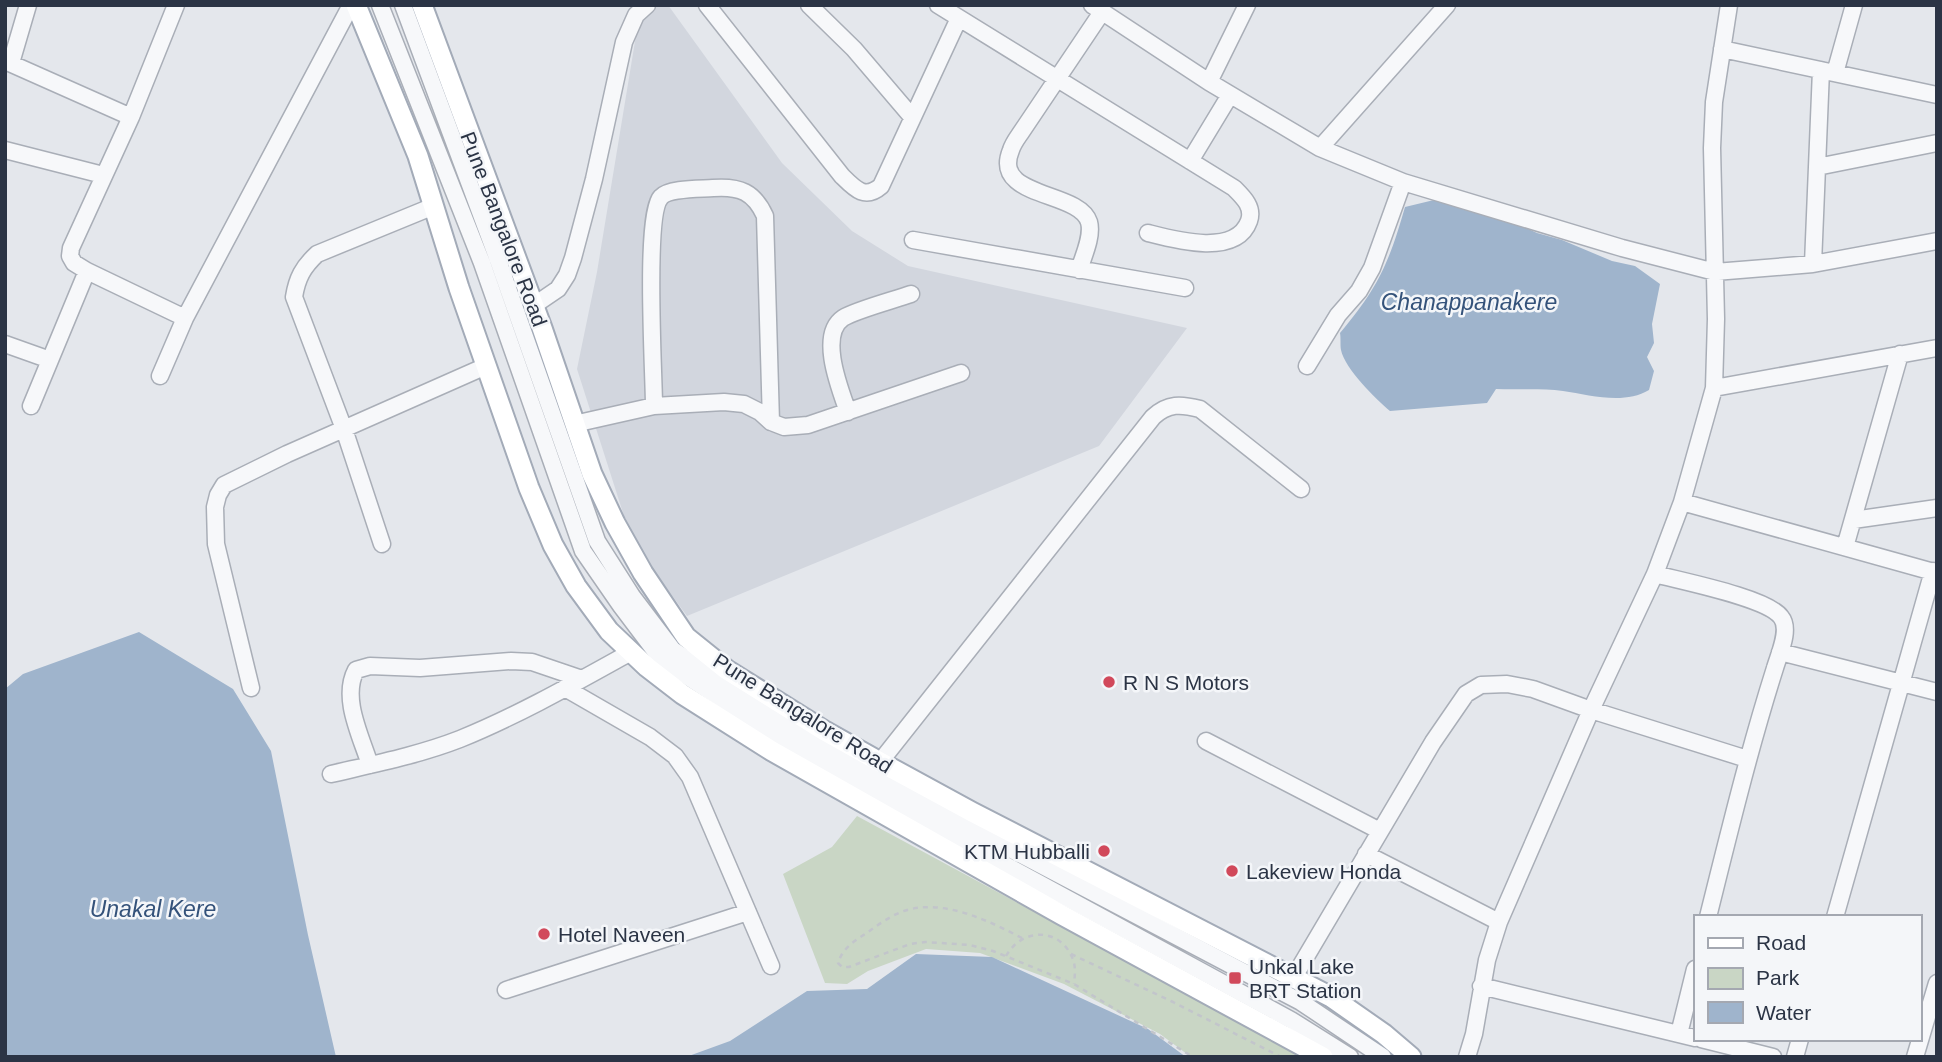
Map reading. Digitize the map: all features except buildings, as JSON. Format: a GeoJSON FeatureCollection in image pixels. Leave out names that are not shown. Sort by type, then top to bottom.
{"type":"FeatureCollection","features":[{"type":"Feature","properties":{"kind":"main road","name":"Pune Bangalore Road"},"geometry":{"type":"LineString","coordinates":[[354,5],[418,156],[459,288],[529,488],[553,545],[576,586],[601,620],[631,652],[682,694],[772,751],[1062,915],[1323,1057]]}},
{"type":"Feature","properties":{"kind":"main road","name":"Pune Bangalore Road"},"geometry":{"type":"LineString","coordinates":[[422,5],[592,474],[643,573],[686,637],[727,670],[880,762],[1331,997],[1384,1034],[1411,1057]]}},
{"type":"Feature","properties":{"kind":"street"},"geometry":{"type":"LineString","coordinates":[[28,5],[25,21],[8,62],[131,117]]}},
{"type":"Feature","properties":{"kind":"street"},"geometry":{"type":"LineString","coordinates":[[176,5],[131,117],[71,248],[70,256],[74,263],[87,271],[185,318]]}},
{"type":"Feature","properties":{"kind":"street"},"geometry":{"type":"LineString","coordinates":[[160,376],[185,318],[354,5]]}},
{"type":"Feature","properties":{"kind":"street"},"geometry":{"type":"LineString","coordinates":[[380,5],[482,262],[583,551],[661,659],[765,728],[871,792],[1292,1020],[1350,1057]]}},
{"type":"Feature","properties":{"kind":"street"},"geometry":{"type":"LineString","coordinates":[[402,5],[498,260],[597,541],[632,596],[673,650],[776,718],[879,780],[1301,1002],[1383,1057]]}},
{"type":"Feature","properties":{"kind":"street"},"geometry":{"type":"LineString","coordinates":[[533,306],[558,289],[567,275],[582,226],[624,42],[636,15],[647,5]]}},
{"type":"Feature","properties":{"kind":"street"},"geometry":{"type":"LineString","coordinates":[[706,5],[842,176],[858,191],[866,194],[881,186],[959,19]]}},
{"type":"Feature","properties":{"kind":"street"},"geometry":{"type":"LineString","coordinates":[[809,5],[854,49],[912,117]]}},
{"type":"Feature","properties":{"kind":"street"},"geometry":{"type":"LineString","coordinates":[[938,5],[1234,188],[1250,209],[1251,217],[1246,227],[1235,237],[1218,242],[1189,243],[1148,233]]}},
{"type":"Feature","properties":{"kind":"street"},"geometry":{"type":"LineString","coordinates":[[1209,82],[1247,5]]}},
{"type":"Feature","properties":{"kind":"street"},"geometry":{"type":"LineString","coordinates":[[1320,148],[1447,5]]}},
{"type":"Feature","properties":{"kind":"street"},"geometry":{"type":"LineString","coordinates":[[1467,1057],[1474,1034],[1487,960],[1499,922],[1591,710],[1655,574],[1682,502],[1714,387],[1716,319],[1712,148],[1714,102],[1729,5]]}},
{"type":"Feature","properties":{"kind":"street"},"geometry":{"type":"LineString","coordinates":[[1813,264],[1817,167],[1828,71],[1854,5]]}},
{"type":"Feature","properties":{"kind":"street"},"geometry":{"type":"LineString","coordinates":[[1079,270],[1089,234],[1088,219],[1082,210],[1030,190],[1018,182],[1009,160],[1011,150],[1058,78],[1097,8],[1209,82],[1320,148],[1403,182],[1622,248],[1715,272],[1813,264],[1937,241]]}},
{"type":"Feature","properties":{"kind":"street"},"geometry":{"type":"LineString","coordinates":[[1722,50],[1937,95]]}},
{"type":"Feature","properties":{"kind":"street"},"geometry":{"type":"LineString","coordinates":[[1190,161],[1230,95]]}},
{"type":"Feature","properties":{"kind":"street"},"geometry":{"type":"LineString","coordinates":[[1817,167],[1937,143]]}},
{"type":"Feature","properties":{"kind":"street"},"geometry":{"type":"LineString","coordinates":[[5,150],[103,175]]}},
{"type":"Feature","properties":{"kind":"street"},"geometry":{"type":"LineString","coordinates":[[1307,366],[1338,315],[1359,291],[1372,268],[1403,182]]}},
{"type":"Feature","properties":{"kind":"street"},"geometry":{"type":"LineString","coordinates":[[654,406],[652,249],[655,209],[660,198],[668,192],[723,188],[744,191],[757,200],[765,216],[772,422]]}},
{"type":"Feature","properties":{"kind":"street"},"geometry":{"type":"LineString","coordinates":[[382,544],[344,429],[294,297],[296,281],[305,265],[317,254],[434,206]]}},
{"type":"Feature","properties":{"kind":"street"},"geometry":{"type":"LineString","coordinates":[[913,240],[1185,288]]}},
{"type":"Feature","properties":{"kind":"street"},"geometry":{"type":"LineString","coordinates":[[31,406],[87,271]]}},
{"type":"Feature","properties":{"kind":"street"},"geometry":{"type":"LineString","coordinates":[[848,412],[832,357],[833,332],[844,318],[911,294]]}},
{"type":"Feature","properties":{"kind":"street"},"geometry":{"type":"LineString","coordinates":[[5,344],[50,360]]}},
{"type":"Feature","properties":{"kind":"street"},"geometry":{"type":"LineString","coordinates":[[1714,387],[1937,348]]}},
{"type":"Feature","properties":{"kind":"street"},"geometry":{"type":"LineString","coordinates":[[1845,547],[1900,354]]}},
{"type":"Feature","properties":{"kind":"street"},"geometry":{"type":"LineString","coordinates":[[251,688],[216,544],[215,508],[224,485],[486,366]]}},
{"type":"Feature","properties":{"kind":"street"},"geometry":{"type":"LineString","coordinates":[[574,424],[654,406],[684,403],[744,404],[772,422],[784,426],[808,425],[961,373]]}},
{"type":"Feature","properties":{"kind":"street"},"geometry":{"type":"LineString","coordinates":[[880,762],[1162,408],[1173,405],[1200,409],[1301,489]]}},
{"type":"Feature","properties":{"kind":"street"},"geometry":{"type":"LineString","coordinates":[[1682,502],[1935,572],[1836,915]]}},
{"type":"Feature","properties":{"kind":"street"},"geometry":{"type":"LineString","coordinates":[[1853,520],[1937,508]]}},
{"type":"Feature","properties":{"kind":"street"},"geometry":{"type":"LineString","coordinates":[[1655,574],[1757,602],[1777,612],[1784,620],[1785,629],[1780,652],[1746,760],[1708,915]]}},
{"type":"Feature","properties":{"kind":"street"},"geometry":{"type":"LineString","coordinates":[[331,774],[458,740],[508,718],[631,652]]}},
{"type":"Feature","properties":{"kind":"street"},"geometry":{"type":"LineString","coordinates":[[1780,652],[1937,692]]}},
{"type":"Feature","properties":{"kind":"street"},"geometry":{"type":"LineString","coordinates":[[370,765],[353,713],[350,691],[351,679],[356,670],[370,666],[420,668],[512,661],[532,662],[582,679]]}},
{"type":"Feature","properties":{"kind":"street"},"geometry":{"type":"LineString","coordinates":[[1294,977],[1433,742],[1466,694],[1481,685],[1507,684],[1533,689],[1746,760]]}},
{"type":"Feature","properties":{"kind":"street"},"geometry":{"type":"LineString","coordinates":[[565,688],[650,737],[675,756],[690,777],[771,966]]}},
{"type":"Feature","properties":{"kind":"street"},"geometry":{"type":"LineString","coordinates":[[1206,741],[1380,831]]}},
{"type":"Feature","properties":{"kind":"street"},"geometry":{"type":"LineString","coordinates":[[1366,854],[1499,922]]}},
{"type":"Feature","properties":{"kind":"street"},"geometry":{"type":"LineString","coordinates":[[506,990],[748,912]]}},
{"type":"Feature","properties":{"kind":"street"},"geometry":{"type":"LineString","coordinates":[[1481,986],[1687,1036],[1694,977]]}},
{"type":"Feature","properties":{"kind":"street"},"geometry":{"type":"LineString","coordinates":[[1921,1039],[1934,1001],[1937,982]]}},
{"type":"Feature","properties":{"kind":"street"},"geometry":{"type":"LineString","coordinates":[[1709,1041],[1773,1057]]}},
{"type":"Feature","properties":{"kind":"path"},"geometry":{"type":"LineString","coordinates":[[1021,938],[966,913],[919,909],[902,912],[873,928],[848,946],[838,963],[842,967],[849,967],[910,944],[970,944],[1074,984],[1193,1057]]}},
{"type":"Feature","properties":{"kind":"path"},"geometry":{"type":"LineString","coordinates":[[1006,957],[1021,938],[1037,934],[1054,939],[1064,945],[1071,954],[1074,984]]}},
{"type":"Feature","properties":{"kind":"path"},"geometry":{"type":"LineString","coordinates":[[1071,954],[1281,1057]]}},
{"type":"Feature","properties":{"kind":"shaded area"},"geometry":{"type":"Polygon","coordinates":[[[641,5],[668,5],[782,163],[852,231],[908,266],[1187,328],[1099,446],[687,616],[632,541],[577,369],[597,272],[641,5]]]}},
{"type":"Feature","properties":{"kind":"green space"},"geometry":{"type":"Polygon","coordinates":[[[857,816],[1303,1057],[1191,1057],[1160,1034],[1064,984],[980,953],[926,949],[868,971],[847,984],[825,983],[783,874],[832,847],[857,816]]]}},
{"type":"Feature","properties":{"kind":"water","name":"Chanappanakere"},"geometry":{"type":"Polygon","coordinates":[[[1434,200],[1509,220],[1612,261],[1635,266],[1660,284],[1652,324],[1654,343],[1647,357],[1654,371],[1649,390],[1639,395],[1618,398],[1555,390],[1496,389],[1487,403],[1390,411],[1348,366],[1341,350],[1340,333],[1381,274],[1405,207],[1434,200]]]}},
{"type":"Feature","properties":{"kind":"water","name":"Unakal Kere"},"geometry":{"type":"Polygon","coordinates":[[[139,632],[233,689],[271,751],[336,1057],[5,1057],[5,689],[23,674],[139,632]]]}},
{"type":"Feature","properties":{"kind":"water"},"geometry":{"type":"Polygon","coordinates":[[[916,954],[992,957],[1148,1029],[1186,1057],[686,1057],[730,1041],[807,991],[867,989],[916,954]]]}},
{"type":"Feature","properties":{"kind":"place","name":"R N S Motors"},"geometry":{"type":"Point","coordinates":[1109,682]}},
{"type":"Feature","properties":{"kind":"place","name":"KTM Hubballi"},"geometry":{"type":"Point","coordinates":[1104,851]}},
{"type":"Feature","properties":{"kind":"place","name":"Lakeview Honda"},"geometry":{"type":"Point","coordinates":[1232,871]}},
{"type":"Feature","properties":{"kind":"place","name":"Hotel Naveen"},"geometry":{"type":"Point","coordinates":[544,934]}},
{"type":"Feature","properties":{"kind":"place","name":"Unkal Lake BRT Station"},"geometry":{"type":"Point","coordinates":[1235,978]}}]}
